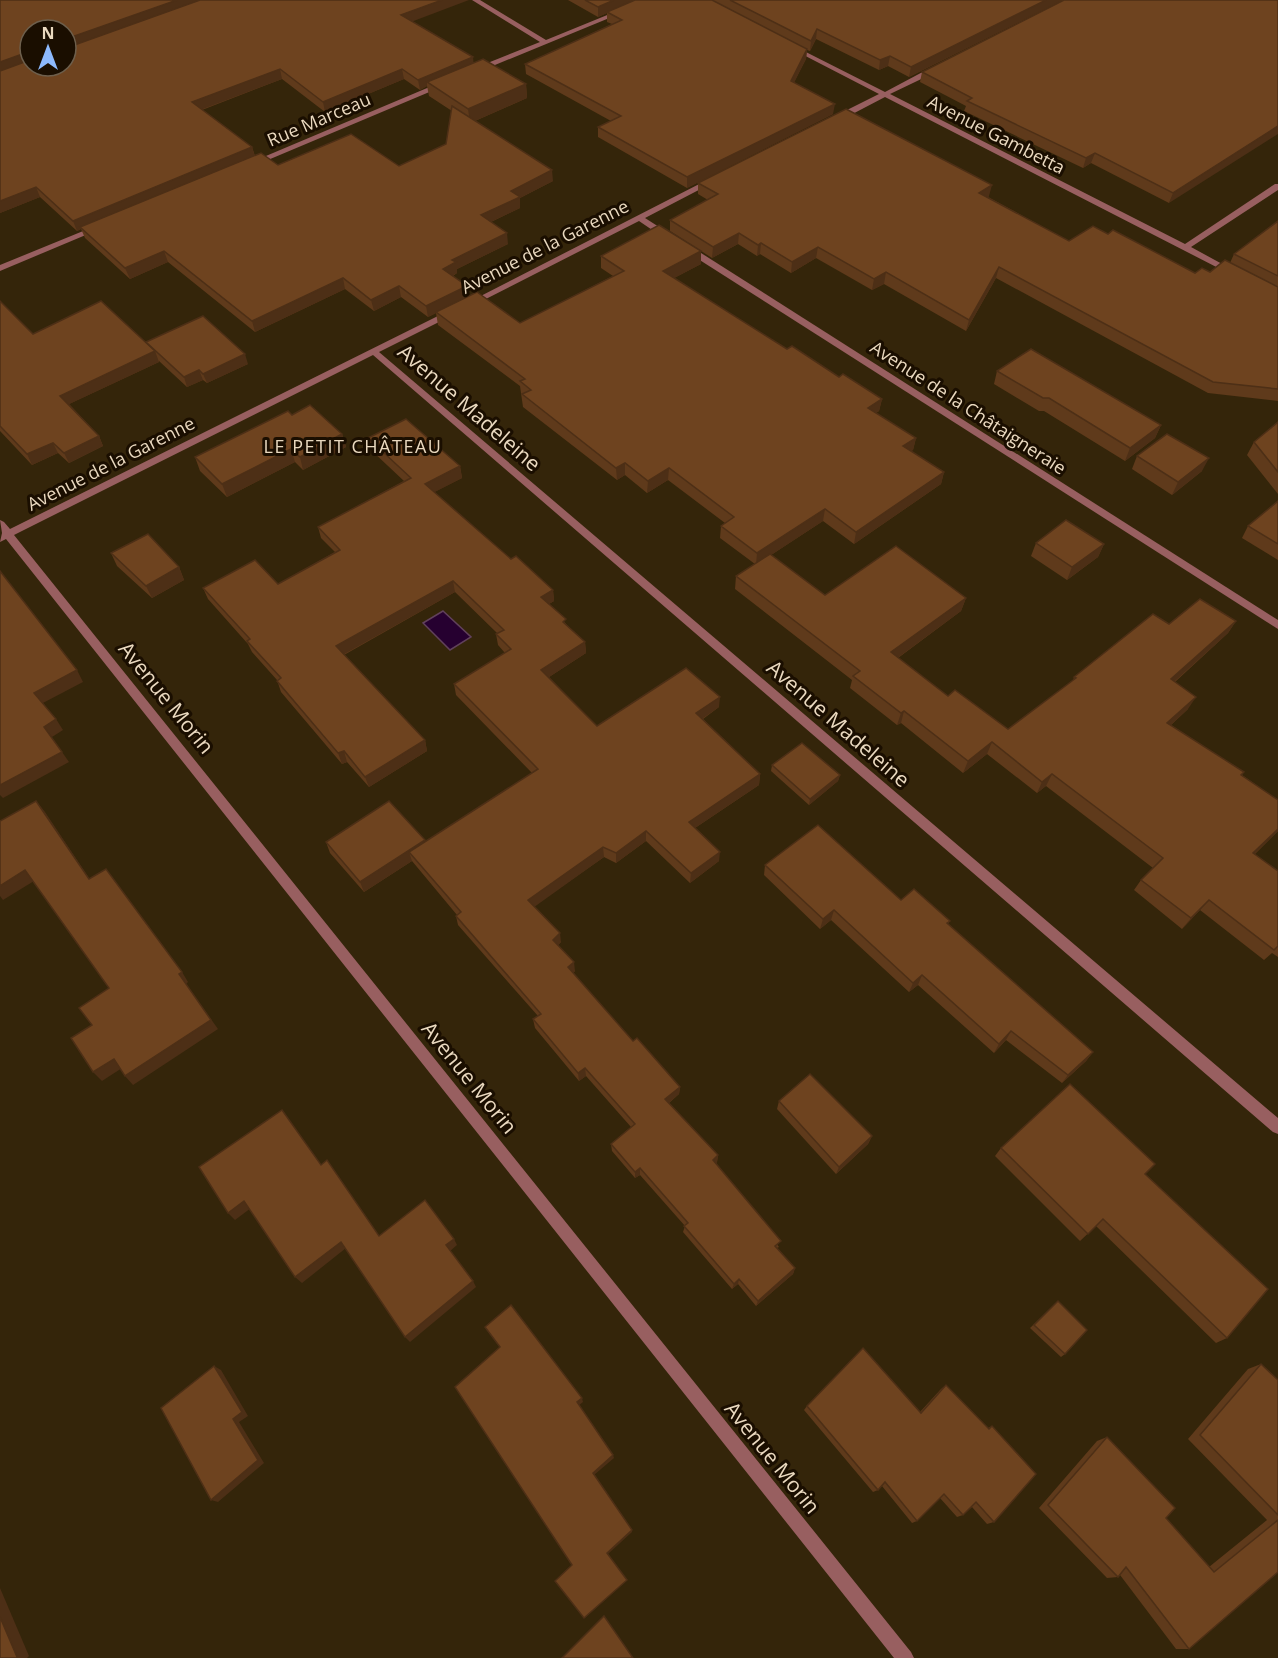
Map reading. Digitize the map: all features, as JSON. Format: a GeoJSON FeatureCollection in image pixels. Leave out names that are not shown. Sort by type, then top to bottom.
{"type":"FeatureCollection","features":[{"type":"Feature","properties":{"kind":"street"},"geometry":{"type":"LineString","coordinates":[[475,0],[545,42]]}},
{"type":"Feature","properties":{"kind":"street"},"geometry":{"type":"LineString","coordinates":[[469,73],[650,0]]}},
{"type":"Feature","properties":{"kind":"street","name":"Avenue Gambetta"},"geometry":{"type":"LineString","coordinates":[[782,42],[1237,274]]}},
{"type":"Feature","properties":{"kind":"street"},"geometry":{"type":"LineString","coordinates":[[831,122],[947,63]]}},
{"type":"Feature","properties":{"kind":"street","name":"Rue Marceau"},"geometry":{"type":"LineString","coordinates":[[243,168],[448,82]]}},
{"type":"Feature","properties":{"kind":"street","name":"Avenue de la Garenne"},"geometry":{"type":"LineString","coordinates":[[3,532],[374,351],[725,175]]}},
{"type":"Feature","properties":{"kind":"street"},"geometry":{"type":"LineString","coordinates":[[1185,248],[1278,186]]}},
{"type":"Feature","properties":{"kind":"street"},"geometry":{"type":"LineString","coordinates":[[639,218],[672,238]]}},
{"type":"Feature","properties":{"kind":"street"},"geometry":{"type":"LineString","coordinates":[[0,268],[99,227]]}},
{"type":"Feature","properties":{"kind":"street","name":"Avenue de la Châtaigneraie"},"geometry":{"type":"LineString","coordinates":[[682,245],[1278,625]]}},
{"type":"Feature","properties":{"kind":"street","name":"Avenue Madeleine"},"geometry":{"type":"LineString","coordinates":[[374,351],[1278,1127]]}},
{"type":"Feature","properties":{"kind":"street","name":"Avenue Morin"},"geometry":{"type":"LineString","coordinates":[[3,532],[905,1658]]}},
{"type":"Feature","properties":{"kind":"shaded area"},"geometry":{"type":"Polygon","coordinates":[[[443,611],[471,637],[450,650],[423,623],[443,611]]]}},
{"type":"Feature","properties":{"kind":"building"},"geometry":{"type":"Polygon","coordinates":[[[0,0],[177,0],[78,35],[78,18],[18,18],[18,56],[0,62],[0,0]]]}},
{"type":"Feature","properties":{"kind":"building"},"geometry":{"type":"Polygon","coordinates":[[[200,0],[442,0],[401,15],[473,57],[418,80],[402,69],[323,102],[280,69],[192,102],[252,147],[73,221],[36,187],[0,201],[0,71],[18,64],[18,78],[78,78],[78,44],[200,0]]]}},
{"type":"Feature","properties":{"kind":"building"},"geometry":{"type":"Polygon","coordinates":[[[585,0],[614,0],[598,7],[585,0]]]}},
{"type":"Feature","properties":{"kind":"building"},"geometry":{"type":"Polygon","coordinates":[[[635,0],[712,0],[807,49],[791,81],[835,104],[687,177],[598,127],[621,116],[525,64],[622,20],[607,12],[635,0]]]}},
{"type":"Feature","properties":{"kind":"building"},"geometry":{"type":"Polygon","coordinates":[[[730,0],[1046,0],[911,67],[890,56],[880,60],[817,29],[811,41],[730,0]]]}},
{"type":"Feature","properties":{"kind":"building"},"geometry":{"type":"Polygon","coordinates":[[[1064,0],[1278,0],[1278,126],[1173,193],[1095,153],[1086,158],[967,101],[972,98],[922,72],[1064,0]]]}},
{"type":"Feature","properties":{"kind":"building"},"geometry":{"type":"Polygon","coordinates":[[[483,59],[526,84],[468,109],[427,82],[483,59]]]}},
{"type":"Feature","properties":{"kind":"building"},"geometry":{"type":"Polygon","coordinates":[[[452,106],[552,170],[511,191],[520,197],[481,215],[507,233],[452,260],[456,262],[443,269],[467,286],[426,306],[399,286],[371,300],[343,278],[252,321],[164,251],[125,268],[80,227],[261,153],[278,165],[351,134],[399,166],[446,144],[452,106]]]}},
{"type":"Feature","properties":{"kind":"building"},"geometry":{"type":"Polygon","coordinates":[[[846,109],[992,185],[979,193],[1069,241],[1093,226],[1108,234],[1113,230],[1195,273],[1202,268],[1210,272],[1225,260],[1278,287],[1278,389],[1213,382],[999,267],[969,320],[886,272],[874,279],[818,247],[792,262],[739,233],[713,247],[670,220],[718,194],[698,183],[846,109]]]}},
{"type":"Feature","properties":{"kind":"building"},"geometry":{"type":"Polygon","coordinates":[[[1278,221],[1278,276],[1234,254],[1278,221]]]}},
{"type":"Feature","properties":{"kind":"building"},"geometry":{"type":"Polygon","coordinates":[[[659,225],[701,251],[663,271],[787,349],[792,346],[839,377],[843,374],[882,399],[868,408],[916,438],[903,446],[944,472],[856,532],[825,509],[757,553],[721,526],[734,517],[669,468],[648,481],[625,463],[616,468],[522,394],[531,390],[520,381],[525,379],[436,312],[477,292],[520,323],[624,271],[601,256],[659,225]]]}},
{"type":"Feature","properties":{"kind":"building"},"geometry":{"type":"Polygon","coordinates":[[[0,301],[33,334],[101,301],[155,351],[60,396],[99,436],[64,453],[53,443],[27,454],[0,426],[0,301]]]}},
{"type":"Feature","properties":{"kind":"building"},"geometry":{"type":"Polygon","coordinates":[[[203,316],[245,354],[203,374],[199,370],[184,377],[146,342],[203,316]]]}},
{"type":"Feature","properties":{"kind":"building"},"geometry":{"type":"Polygon","coordinates":[[[1031,349],[1161,425],[1130,448],[1049,398],[1043,398],[997,371],[1031,349]]]}},
{"type":"Feature","properties":{"kind":"building"},"geometry":{"type":"Polygon","coordinates":[[[310,405],[342,434],[300,457],[291,449],[222,484],[195,457],[288,411],[292,415],[310,405]]]}},
{"type":"Feature","properties":{"kind":"building"},"geometry":{"type":"Polygon","coordinates":[[[406,419],[460,466],[425,484],[511,559],[516,556],[553,590],[541,597],[566,619],[563,622],[585,642],[541,670],[597,726],[686,668],[720,697],[696,713],[760,774],[689,822],[720,852],[691,873],[646,831],[616,853],[603,847],[528,900],[560,933],[553,940],[574,962],[568,967],[633,1041],[637,1038],[680,1087],[665,1099],[718,1155],[713,1160],[781,1241],[775,1246],[795,1268],[758,1301],[739,1279],[734,1284],[684,1226],[688,1223],[640,1168],[635,1172],[611,1144],[635,1124],[585,1068],[578,1073],[533,1019],[541,1014],[456,916],[461,912],[409,852],[538,769],[454,684],[511,649],[496,634],[504,630],[453,581],[336,646],[425,740],[365,777],[344,751],[338,753],[277,681],[281,678],[247,641],[250,639],[203,588],[255,560],[278,584],[340,550],[318,527],[411,478],[368,438],[406,419]]]}},
{"type":"Feature","properties":{"kind":"building"},"geometry":{"type":"Polygon","coordinates":[[[1278,422],[1278,472],[1254,442],[1278,422]]]}},
{"type":"Feature","properties":{"kind":"building"},"geometry":{"type":"Polygon","coordinates":[[[1167,434],[1209,458],[1178,482],[1137,456],[1167,434]]]}},
{"type":"Feature","properties":{"kind":"building"},"geometry":{"type":"Polygon","coordinates":[[[1278,501],[1278,544],[1248,526],[1278,501]]]}},
{"type":"Feature","properties":{"kind":"building"},"geometry":{"type":"Polygon","coordinates":[[[1066,520],[1104,544],[1072,567],[1036,543],[1066,520]]]}},
{"type":"Feature","properties":{"kind":"building"},"geometry":{"type":"Polygon","coordinates":[[[148,534],[179,567],[146,586],[111,553],[148,534]]]}},
{"type":"Feature","properties":{"kind":"building"},"geometry":{"type":"Polygon","coordinates":[[[896,546],[966,598],[891,652],[948,696],[955,690],[1008,729],[1076,678],[1074,677],[1153,614],[1169,624],[1200,599],[1236,621],[1171,679],[1196,697],[1167,723],[1244,772],[1241,775],[1278,800],[1278,829],[1253,853],[1278,871],[1278,946],[1274,950],[1209,900],[1191,918],[1141,880],[1163,858],[1052,774],[1042,782],[992,742],[968,761],[904,711],[901,713],[853,676],[860,671],[736,576],[770,554],[825,595],[896,546]]]}},
{"type":"Feature","properties":{"kind":"building"},"geometry":{"type":"Polygon","coordinates":[[[0,571],[77,670],[34,693],[56,719],[44,727],[62,752],[0,785],[0,571]]]}},
{"type":"Feature","properties":{"kind":"building"},"geometry":{"type":"Polygon","coordinates":[[[802,743],[840,775],[810,799],[772,765],[802,743]]]}},
{"type":"Feature","properties":{"kind":"building"},"geometry":{"type":"Polygon","coordinates":[[[36,801],[89,879],[106,869],[182,972],[179,974],[211,1020],[125,1076],[114,1059],[93,1072],[71,1038],[92,1025],[79,1008],[109,988],[25,870],[0,886],[0,821],[36,801]]]}},
{"type":"Feature","properties":{"kind":"building"},"geometry":{"type":"Polygon","coordinates":[[[389,801],[425,840],[360,882],[326,842],[389,801]]]}},
{"type":"Feature","properties":{"kind":"building"},"geometry":{"type":"Polygon","coordinates":[[[818,825],[901,900],[914,889],[950,921],[947,923],[1093,1052],[1068,1075],[1011,1031],[999,1044],[922,975],[913,983],[834,910],[823,919],[765,865],[818,825]]]}},
{"type":"Feature","properties":{"kind":"building"},"geometry":{"type":"Polygon","coordinates":[[[810,1074],[872,1136],[839,1167],[779,1101],[810,1074]]]}},
{"type":"Feature","properties":{"kind":"building"},"geometry":{"type":"Polygon","coordinates":[[[1070,1084],[1155,1164],[1145,1174],[1268,1289],[1227,1338],[1103,1219],[1088,1234],[1001,1148],[1070,1084]]]}},
{"type":"Feature","properties":{"kind":"building"},"geometry":{"type":"Polygon","coordinates":[[[282,1110],[321,1165],[327,1160],[379,1236],[425,1200],[454,1239],[446,1245],[473,1281],[405,1337],[341,1242],[295,1277],[244,1201],[228,1213],[199,1167],[282,1110]]]}},
{"type":"Feature","properties":{"kind":"building"},"geometry":{"type":"Polygon","coordinates":[[[1058,1301],[1087,1330],[1065,1354],[1034,1325],[1058,1301]]]}},
{"type":"Feature","properties":{"kind":"building"},"geometry":{"type":"Polygon","coordinates":[[[511,1305],[582,1398],[577,1402],[613,1455],[593,1473],[632,1530],[607,1553],[627,1580],[584,1618],[555,1581],[572,1565],[455,1387],[500,1347],[485,1327],[511,1305]]]}},
{"type":"Feature","properties":{"kind":"building"},"geometry":{"type":"Polygon","coordinates":[[[863,1348],[921,1413],[946,1385],[989,1429],[992,1426],[1036,1474],[994,1522],[976,1502],[963,1515],[944,1494],[917,1521],[885,1482],[878,1490],[807,1406],[863,1348]]]}},
{"type":"Feature","properties":{"kind":"building"},"geometry":{"type":"Polygon","coordinates":[[[1261,1364],[1278,1380],[1278,1515],[1200,1435],[1261,1364]]]}},
{"type":"Feature","properties":{"kind":"building"},"geometry":{"type":"Polygon","coordinates":[[[214,1366],[242,1412],[233,1419],[258,1460],[211,1500],[161,1408],[214,1366]]]}},
{"type":"Feature","properties":{"kind":"building"},"geometry":{"type":"Polygon","coordinates":[[[1107,1437],[1175,1508],[1166,1518],[1214,1572],[1278,1520],[1278,1572],[1189,1649],[1126,1567],[1118,1577],[1048,1505],[1107,1437]]]}},
{"type":"Feature","properties":{"kind":"building"},"geometry":{"type":"Polygon","coordinates":[[[604,1616],[633,1658],[562,1658],[604,1616]]]}},
{"type":"Feature","properties":{"kind":"building"},"geometry":{"type":"Polygon","coordinates":[[[0,1617],[17,1657],[16,1658],[0,1658],[0,1617]]]}},
{"type":"Feature","properties":{"kind":"district","name":"LE PETIT CHÂTEAU"},"geometry":{"type":"Point","coordinates":[353,447]}}]}
